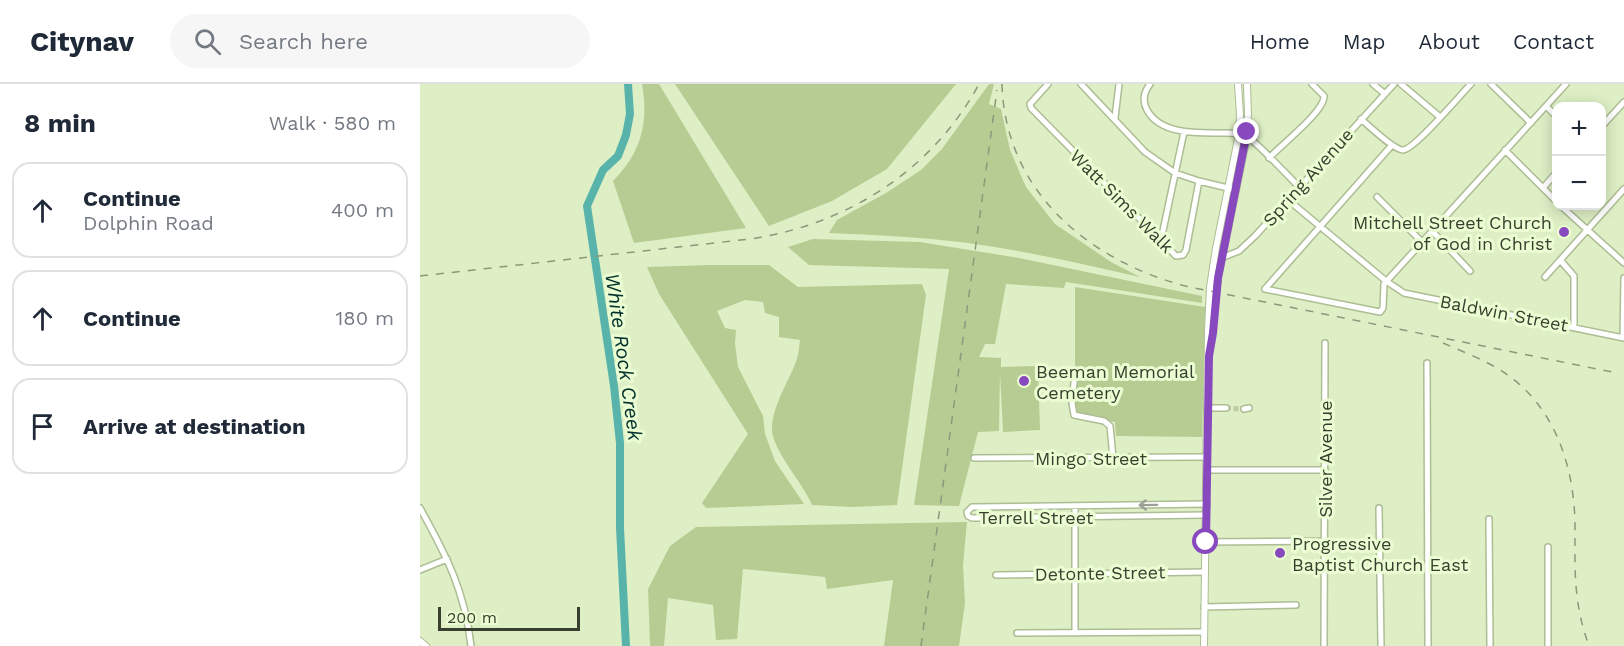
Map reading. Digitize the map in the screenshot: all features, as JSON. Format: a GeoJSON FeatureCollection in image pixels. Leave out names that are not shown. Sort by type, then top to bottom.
{"type":"FeatureCollection","features":[{"type":"Feature","properties":{"kind":"main road"},"geometry":{"type":"LineString","coordinates":[[1218,258],[1228,188],[1239,134],[1238,84]]}},
{"type":"Feature","properties":{"kind":"main road"},"geometry":{"type":"LineString","coordinates":[[1203,646],[1209,299],[1247,136],[1247,84]]}},
{"type":"Feature","properties":{"kind":"main road"},"geometry":{"type":"LineString","coordinates":[[420,641],[426,646]]}},
{"type":"Feature","properties":{"kind":"street","name":"Watt Sims Walk"},"geometry":{"type":"LineString","coordinates":[[1048,84],[1030,104],[1031,108],[1176,256],[1185,253],[1199,181]]}},
{"type":"Feature","properties":{"kind":"street"},"geometry":{"type":"LineString","coordinates":[[1081,84],[1145,152],[1175,173],[1236,190]]}},
{"type":"Feature","properties":{"kind":"street"},"geometry":{"type":"LineString","coordinates":[[1115,118],[1119,84]]}},
{"type":"Feature","properties":{"kind":"street"},"geometry":{"type":"LineString","coordinates":[[1150,84],[1144,96],[1145,106],[1149,114],[1161,124],[1184,132],[1247,136],[1299,187]]}},
{"type":"Feature","properties":{"kind":"street"},"geometry":{"type":"LineString","coordinates":[[1269,158],[1295,135],[1323,104],[1324,96],[1312,84]]}},
{"type":"Feature","properties":{"kind":"street"},"geometry":{"type":"LineString","coordinates":[[1373,84],[1384,94]]}},
{"type":"Feature","properties":{"kind":"street","name":"Spring Avenue"},"geometry":{"type":"LineString","coordinates":[[1218,258],[1239,250],[1255,236],[1394,84]]}},
{"type":"Feature","properties":{"kind":"street"},"geometry":{"type":"LineString","coordinates":[[1401,84],[1440,117]]}},
{"type":"Feature","properties":{"kind":"street"},"geometry":{"type":"LineString","coordinates":[[1362,119],[1392,145],[1405,149],[1424,135],[1471,84]]}},
{"type":"Feature","properties":{"kind":"street"},"geometry":{"type":"LineString","coordinates":[[1491,84],[1531,123]]}},
{"type":"Feature","properties":{"kind":"street"},"geometry":{"type":"LineString","coordinates":[[1392,145],[1265,289],[1378,312],[1383,308],[1383,286],[1386,281],[1566,84]]}},
{"type":"Feature","properties":{"kind":"street"},"geometry":{"type":"LineString","coordinates":[[1606,122],[1624,102]]}},
{"type":"Feature","properties":{"kind":"street"},"geometry":{"type":"LineString","coordinates":[[1546,106],[1552,111]]}},
{"type":"Feature","properties":{"kind":"street"},"geometry":{"type":"LineString","coordinates":[[1161,240],[1184,132]]}},
{"type":"Feature","properties":{"kind":"street"},"geometry":{"type":"LineString","coordinates":[[1505,150],[1552,196]]}},
{"type":"Feature","properties":{"kind":"street"},"geometry":{"type":"LineString","coordinates":[[1543,188],[1552,178]]}},
{"type":"Feature","properties":{"kind":"street"},"geometry":{"type":"LineString","coordinates":[[1545,277],[1624,189]]}},
{"type":"Feature","properties":{"kind":"street"},"geometry":{"type":"LineString","coordinates":[[1377,197],[1422,242]]}},
{"type":"Feature","properties":{"kind":"street","name":"Baldwin Street"},"geometry":{"type":"LineString","coordinates":[[1287,199],[1386,281],[1404,292],[1624,338]]}},
{"type":"Feature","properties":{"kind":"street"},"geometry":{"type":"LineString","coordinates":[[1565,210],[1624,263]]}},
{"type":"Feature","properties":{"kind":"street"},"geometry":{"type":"LineString","coordinates":[[1432,231],[1470,271]]}},
{"type":"Feature","properties":{"kind":"street"},"geometry":{"type":"LineString","coordinates":[[1560,260],[1574,276],[1574,327]]}},
{"type":"Feature","properties":{"kind":"street"},"geometry":{"type":"LineString","coordinates":[[1624,278],[1624,338]]}},
{"type":"Feature","properties":{"kind":"street","name":"Silver Avenue"},"geometry":{"type":"LineString","coordinates":[[1324,646],[1325,344]]}},
{"type":"Feature","properties":{"kind":"street"},"geometry":{"type":"LineString","coordinates":[[1427,363],[1428,646]]}},
{"type":"Feature","properties":{"kind":"street"},"geometry":{"type":"LineString","coordinates":[[1075,372],[1072,403],[1074,415],[1104,421],[1110,426],[1113,458]]}},
{"type":"Feature","properties":{"kind":"street"},"geometry":{"type":"LineString","coordinates":[[1208,408],[1226,408]]}},
{"type":"Feature","properties":{"kind":"street","name":"Mingo Street"},"geometry":{"type":"LineString","coordinates":[[974,458],[1207,457]]}},
{"type":"Feature","properties":{"kind":"street"},"geometry":{"type":"LineString","coordinates":[[1207,470],[1325,470]]}},
{"type":"Feature","properties":{"kind":"street","name":"Terrell Street"},"geometry":{"type":"LineString","coordinates":[[1206,515],[972,518],[967,512],[972,507],[1207,504]]}},
{"type":"Feature","properties":{"kind":"street"},"geometry":{"type":"LineString","coordinates":[[1075,506],[1075,633]]}},
{"type":"Feature","properties":{"kind":"street"},"geometry":{"type":"LineString","coordinates":[[420,508],[447,559],[464,601],[471,646]]}},
{"type":"Feature","properties":{"kind":"street"},"geometry":{"type":"LineString","coordinates":[[1379,508],[1381,646]]}},
{"type":"Feature","properties":{"kind":"street"},"geometry":{"type":"LineString","coordinates":[[1488,519],[1490,646]]}},
{"type":"Feature","properties":{"kind":"street"},"geometry":{"type":"LineString","coordinates":[[1206,542],[1325,541]]}},
{"type":"Feature","properties":{"kind":"street"},"geometry":{"type":"LineString","coordinates":[[1548,547],[1548,646]]}},
{"type":"Feature","properties":{"kind":"street"},"geometry":{"type":"LineString","coordinates":[[420,570],[447,559]]}},
{"type":"Feature","properties":{"kind":"street","name":"Detonte Street"},"geometry":{"type":"LineString","coordinates":[[996,574],[1205,572]]}},
{"type":"Feature","properties":{"kind":"street"},"geometry":{"type":"LineString","coordinates":[[1204,607],[1296,605]]}},
{"type":"Feature","properties":{"kind":"street"},"geometry":{"type":"LineString","coordinates":[[1017,633],[1204,632]]}},
{"type":"Feature","properties":{"kind":"green space"},"geometry":{"type":"Polygon","coordinates":[[[642,84],[659,84],[746,228],[634,243],[613,181],[630,160],[641,137],[644,112],[642,84]]]}},
{"type":"Feature","properties":{"kind":"green space"},"geometry":{"type":"Polygon","coordinates":[[[675,84],[956,84],[887,169],[832,201],[769,226],[675,84]]]}},
{"type":"Feature","properties":{"kind":"green space"},"geometry":{"type":"Polygon","coordinates":[[[989,84],[994,84],[989,104],[1001,109],[1010,150],[1026,187],[1055,224],[1111,262],[1140,277],[1033,254],[968,243],[829,233],[837,220],[886,193],[921,170],[942,149],[989,84]]]}},
{"type":"Feature","properties":{"kind":"green space"},"geometry":{"type":"Polygon","coordinates":[[[813,239],[920,242],[1019,258],[1202,296],[1202,303],[1066,282],[1064,288],[1006,284],[995,344],[985,344],[979,357],[1001,358],[1001,367],[1038,366],[1040,430],[1003,432],[1000,373],[999,431],[978,432],[959,506],[914,505],[949,269],[809,265],[788,247],[813,239]]]}},
{"type":"Feature","properties":{"kind":"green space"},"geometry":{"type":"Polygon","coordinates":[[[769,265],[798,287],[922,284],[926,295],[897,505],[853,507],[812,505],[777,447],[772,430],[774,412],[797,359],[800,340],[779,337],[779,317],[765,313],[763,302],[745,300],[717,311],[725,328],[736,330],[738,367],[763,416],[765,434],[775,461],[804,504],[706,508],[702,503],[748,434],[659,294],[647,267],[769,265]]]}},
{"type":"Feature","properties":{"kind":"green space"},"geometry":{"type":"Polygon","coordinates":[[[1075,287],[1205,307],[1202,437],[1116,436],[1115,422],[1075,416],[1075,287]]]}},
{"type":"Feature","properties":{"kind":"green space"},"geometry":{"type":"Polygon","coordinates":[[[967,522],[963,565],[965,603],[959,646],[884,646],[893,580],[827,589],[825,577],[743,569],[737,639],[716,640],[713,605],[668,598],[664,646],[650,646],[648,589],[670,546],[696,527],[967,522]]]}},
{"type":"Feature","properties":{"kind":"waterway","name":"White Rock Creek"},"geometry":{"type":"LineString","coordinates":[[626,646],[620,528],[620,443],[614,386],[587,206],[603,170],[618,156],[626,135],[630,114],[628,84]]}},
{"type":"Feature","properties":{"kind":"tunnel"},"geometry":{"type":"LineString","coordinates":[[1226,408],[1244,409]]}},
{"type":"Feature","properties":{"kind":"railway"},"geometry":{"type":"LineString","coordinates":[[420,276],[750,239],[785,232],[820,221],[852,207],[883,189],[911,168],[937,143],[960,115],[979,84]]}},
{"type":"Feature","properties":{"kind":"railway"},"geometry":{"type":"LineString","coordinates":[[1002,84],[1007,122],[1018,157],[1036,188],[1058,215],[1085,239],[1116,259],[1149,274],[1185,286],[1617,373]]}},
{"type":"Feature","properties":{"kind":"railway"},"geometry":{"type":"LineString","coordinates":[[921,646],[997,90]]}},
{"type":"Feature","properties":{"kind":"railway"},"geometry":{"type":"LineString","coordinates":[[1443,343],[1491,364],[1516,382],[1533,398],[1557,436],[1565,457],[1574,501],[1575,571],[1580,615],[1589,646]]}},
{"type":"Feature","properties":{"kind":"place","name":"Mitchell Street Church of God in Christ"},"geometry":{"type":"Point","coordinates":[1564,232]}},
{"type":"Feature","properties":{"kind":"place","name":"Beeman Memorial Cemetery"},"geometry":{"type":"Point","coordinates":[1024,381]}},
{"type":"Feature","properties":{"kind":"place","name":"Progressive Baptist Church East"},"geometry":{"type":"Point","coordinates":[1280,553]}},
{"type":"Feature","properties":{"kind":"route"},"geometry":{"type":"LineString","coordinates":[[1206,542],[1209,356],[1216,287],[1247,132]]}}]}
